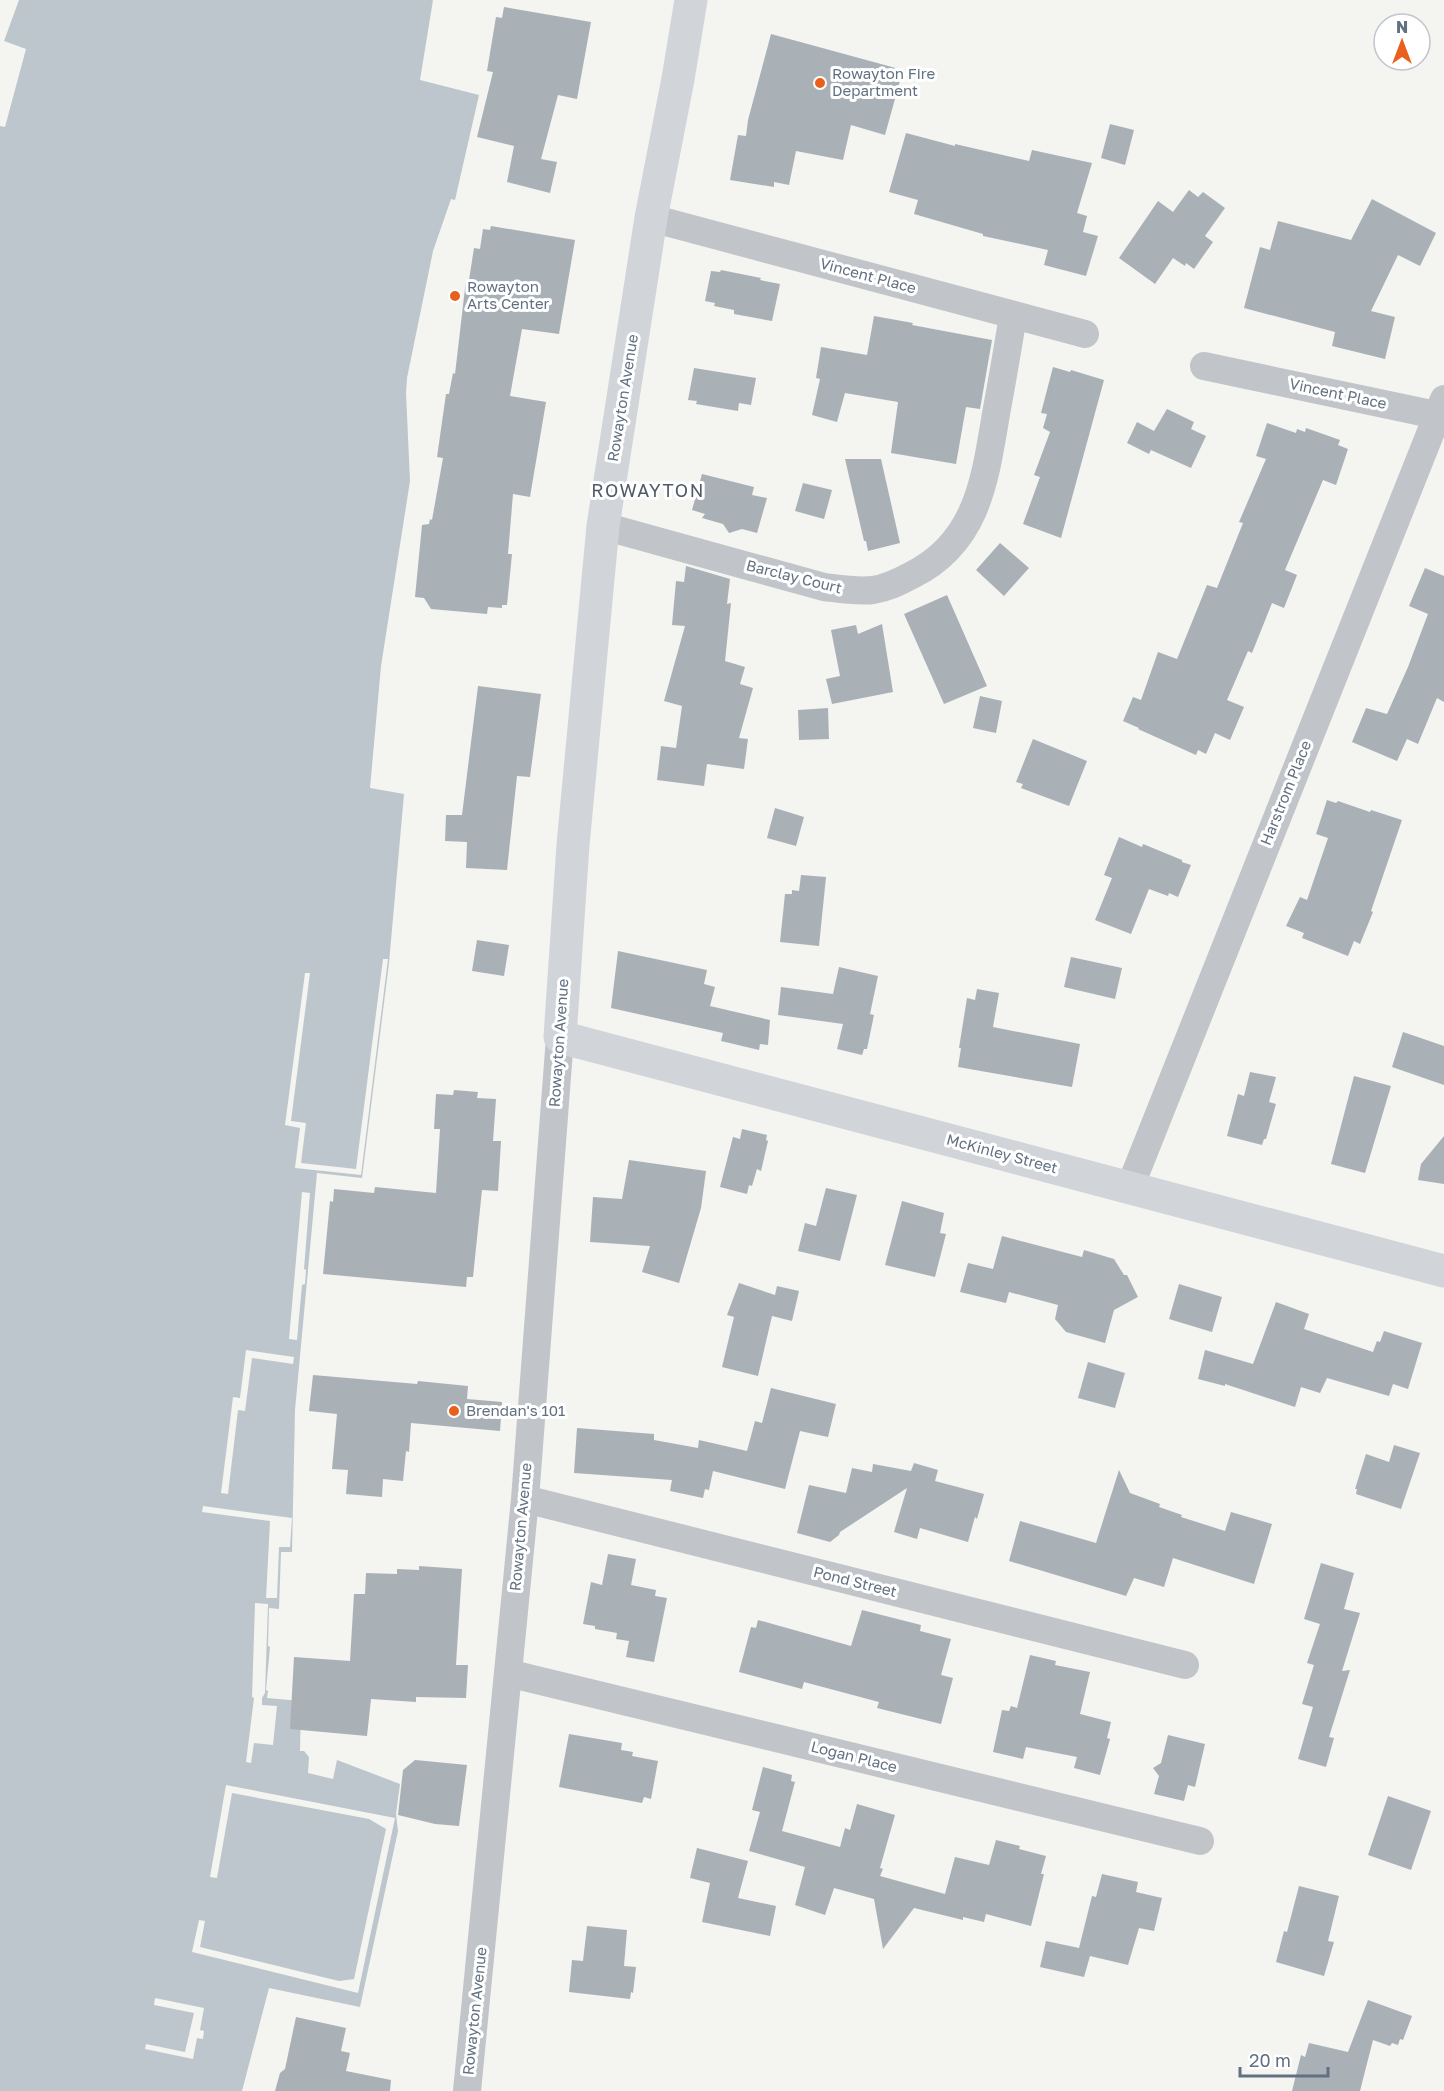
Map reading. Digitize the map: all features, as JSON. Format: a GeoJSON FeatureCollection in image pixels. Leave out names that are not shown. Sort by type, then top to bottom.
{"type":"FeatureCollection","features":[{"type":"Feature","properties":{"kind":"main road","name":"Rowayton Avenue"},"geometry":{"type":"LineString","coordinates":[[560,1038],[573,845],[603,526],[651,218],[691,0]]}},
{"type":"Feature","properties":{"kind":"main road","name":"McKinley Street"},"geometry":{"type":"LineString","coordinates":[[560,1038],[1444,1271]]}},
{"type":"Feature","properties":{"kind":"street","name":"Vincent Place"},"geometry":{"type":"LineString","coordinates":[[651,218],[1085,334]]}},
{"type":"Feature","properties":{"kind":"street","name":"Barclay Court"},"geometry":{"type":"LineString","coordinates":[[603,526],[824,587],[873,590],[903,580],[923,569],[948,550],[966,527],[979,499],[987,470],[1013,315]]}},
{"type":"Feature","properties":{"kind":"street","name":"Vincent Place"},"geometry":{"type":"LineString","coordinates":[[1204,366],[1440,407]]}},
{"type":"Feature","properties":{"kind":"street","name":"Harstrom Place"},"geometry":{"type":"LineString","coordinates":[[1130,1187],[1440,407]]}},
{"type":"Feature","properties":{"kind":"street","name":"Rowayton Avenue"},"geometry":{"type":"LineString","coordinates":[[467,2091],[525,1499],[560,1038]]}},
{"type":"Feature","properties":{"kind":"street","name":"Pond Street"},"geometry":{"type":"LineString","coordinates":[[525,1499],[1185,1665]]}},
{"type":"Feature","properties":{"kind":"street","name":"Logan Place"},"geometry":{"type":"LineString","coordinates":[[508,1673],[1200,1841]]}},
{"type":"Feature","properties":{"kind":"shaded area"},"geometry":{"type":"Polygon","coordinates":[[[19,0],[433,0],[420,80],[479,95],[455,200],[451,199],[433,251],[407,378],[410,481],[381,666],[370,788],[404,794],[389,963],[362,1178],[317,1173],[295,1410],[292,1552],[281,1552],[279,1609],[269,1608],[268,1646],[270,1647],[267,1698],[301,1701],[300,1751],[304,1751],[309,1757],[308,1773],[333,1779],[337,1760],[400,1784],[396,1814],[398,1831],[360,2007],[269,1988],[242,2091],[0,2091],[0,126],[5,127],[26,49],[4,41],[19,0]]]}},
{"type":"Feature","properties":{"kind":"pier"},"geometry":{"type":"Polygon","coordinates":[[[383,959],[388,959],[361,1175],[295,1168],[300,1128],[285,1125],[305,973],[310,973],[291,1121],[306,1123],[301,1163],[356,1169],[383,959]]]}},
{"type":"Feature","properties":{"kind":"pier"},"geometry":{"type":"Polygon","coordinates":[[[302,1192],[310,1193],[304,1269],[306,1270],[305,1284],[302,1285],[297,1340],[289,1339],[302,1192]]]}},
{"type":"Feature","properties":{"kind":"pier"},"geometry":{"type":"Polygon","coordinates":[[[246,1350],[294,1357],[293,1364],[252,1358],[245,1411],[238,1410],[228,1494],[221,1493],[233,1397],[240,1398],[246,1350]]]}},
{"type":"Feature","properties":{"kind":"pier"},"geometry":{"type":"Polygon","coordinates":[[[203,1506],[292,1518],[290,1547],[279,1547],[277,1598],[266,1598],[270,1521],[202,1512],[203,1506]]]}},
{"type":"Feature","properties":{"kind":"pier"},"geometry":{"type":"Polygon","coordinates":[[[255,1603],[268,1604],[265,1693],[262,1705],[277,1706],[273,1745],[254,1743],[251,1763],[246,1762],[254,1698],[252,1697],[255,1603]]]}},
{"type":"Feature","properties":{"kind":"pier"},"geometry":{"type":"Polygon","coordinates":[[[226,1785],[395,1818],[358,1993],[192,1952],[199,1920],[205,1921],[200,1947],[339,1981],[354,1979],[386,1829],[369,1819],[232,1793],[217,1878],[210,1877],[226,1785]]]}},
{"type":"Feature","properties":{"kind":"pier"},"geometry":{"type":"Polygon","coordinates":[[[155,1998],[204,2008],[200,2030],[204,2031],[203,2039],[197,2038],[193,2059],[145,2049],[146,2044],[185,2052],[194,2013],[154,2005],[155,1998]]]}},
{"type":"Feature","properties":{"kind":"building"},"geometry":{"type":"Polygon","coordinates":[[[504,7],[591,22],[577,99],[558,95],[541,159],[557,162],[550,193],[507,182],[514,146],[477,137],[493,72],[487,71],[496,17],[502,18],[504,7]]]}},
{"type":"Feature","properties":{"kind":"building"},"geometry":{"type":"Polygon","coordinates":[[[771,34],[903,70],[885,135],[851,125],[843,160],[796,151],[789,185],[774,182],[774,187],[730,180],[738,135],[746,136],[748,120],[771,34]]]}},
{"type":"Feature","properties":{"kind":"building"},"geometry":{"type":"Polygon","coordinates":[[[1110,124],[1134,130],[1125,165],[1101,158],[1110,124]]]}},
{"type":"Feature","properties":{"kind":"building"},"geometry":{"type":"Polygon","coordinates":[[[906,133],[1029,161],[1032,150],[1092,163],[1077,213],[1087,216],[1083,232],[1098,236],[1086,276],[1044,265],[1048,250],[983,236],[983,234],[914,214],[918,200],[889,192],[906,133]]]}},
{"type":"Feature","properties":{"kind":"building"},"geometry":{"type":"Polygon","coordinates":[[[1189,190],[1198,197],[1203,192],[1225,208],[1205,236],[1213,242],[1194,269],[1173,258],[1155,284],[1119,258],[1158,201],[1173,212],[1189,190]]]}},
{"type":"Feature","properties":{"kind":"building"},"geometry":{"type":"Polygon","coordinates":[[[1372,199],[1436,233],[1420,266],[1398,255],[1371,311],[1395,317],[1385,359],[1332,346],[1335,332],[1244,308],[1260,247],[1270,250],[1278,221],[1351,240],[1372,199]]]}},
{"type":"Feature","properties":{"kind":"building"},"geometry":{"type":"Polygon","coordinates":[[[491,226],[575,240],[559,334],[522,329],[510,396],[546,402],[530,497],[513,494],[508,554],[512,554],[507,605],[502,605],[502,608],[488,607],[487,614],[431,609],[424,598],[415,597],[422,525],[429,524],[430,519],[432,520],[443,458],[437,457],[446,394],[449,394],[453,373],[455,374],[466,280],[469,280],[474,248],[480,249],[483,229],[490,230],[491,226]]]}},
{"type":"Feature","properties":{"kind":"building"},"geometry":{"type":"Polygon","coordinates":[[[721,270],[780,284],[772,321],[734,314],[734,310],[714,306],[715,303],[705,301],[711,271],[720,272],[721,270]]]}},
{"type":"Feature","properties":{"kind":"building"},"geometry":{"type":"Polygon","coordinates":[[[874,316],[992,340],[980,409],[966,407],[956,464],[891,453],[898,402],[845,393],[837,422],[812,415],[820,379],[816,378],[821,347],[867,355],[874,316]]]}},
{"type":"Feature","properties":{"kind":"building"},"geometry":{"type":"Polygon","coordinates":[[[1053,367],[1104,380],[1061,538],[1023,524],[1040,477],[1034,475],[1050,432],[1043,428],[1047,414],[1041,413],[1053,367]]]}},
{"type":"Feature","properties":{"kind":"building"},"geometry":{"type":"Polygon","coordinates":[[[694,368],[756,378],[751,405],[739,403],[738,411],[696,404],[697,401],[688,400],[694,368]]]}},
{"type":"Feature","properties":{"kind":"building"},"geometry":{"type":"Polygon","coordinates":[[[1167,409],[1194,422],[1191,429],[1206,436],[1191,468],[1151,450],[1149,454],[1127,443],[1137,422],[1154,431],[1167,409]]]}},
{"type":"Feature","properties":{"kind":"building"},"geometry":{"type":"Polygon","coordinates":[[[1267,423],[1296,433],[1297,429],[1305,432],[1306,428],[1340,440],[1338,445],[1348,449],[1336,485],[1323,480],[1285,570],[1297,575],[1284,608],[1272,603],[1252,653],[1248,651],[1227,700],[1244,707],[1230,740],[1215,733],[1206,754],[1198,750],[1196,755],[1123,721],[1133,697],[1141,700],[1158,652],[1177,659],[1207,585],[1217,588],[1243,523],[1239,522],[1266,459],[1256,456],[1267,423]]]}},
{"type":"Feature","properties":{"kind":"building"},"geometry":{"type":"Polygon","coordinates":[[[845,459],[881,459],[900,543],[868,551],[845,459]]]}},
{"type":"Feature","properties":{"kind":"building"},"geometry":{"type":"Polygon","coordinates":[[[702,474],[754,487],[752,495],[767,498],[757,533],[742,529],[729,533],[723,524],[702,518],[705,514],[692,510],[702,474]]]}},
{"type":"Feature","properties":{"kind":"building"},"geometry":{"type":"Polygon","coordinates":[[[803,483],[832,490],[824,519],[795,511],[803,483]]]}},
{"type":"Feature","properties":{"kind":"building"},"geometry":{"type":"Polygon","coordinates":[[[1000,543],[1029,568],[1004,596],[976,570],[1000,543]]]}},
{"type":"Feature","properties":{"kind":"building"},"geometry":{"type":"Polygon","coordinates":[[[686,566],[730,579],[727,604],[731,603],[725,661],[745,667],[740,684],[753,688],[739,738],[748,739],[744,769],[707,764],[704,786],[657,780],[661,746],[676,748],[682,706],[664,701],[685,626],[672,625],[676,581],[684,582],[686,566]]]}},
{"type":"Feature","properties":{"kind":"building"},"geometry":{"type":"Polygon","coordinates":[[[1425,568],[1444,576],[1444,702],[1437,698],[1418,744],[1407,739],[1397,761],[1352,742],[1366,708],[1387,714],[1408,667],[1428,614],[1409,606],[1425,568]]]}},
{"type":"Feature","properties":{"kind":"building"},"geometry":{"type":"Polygon","coordinates":[[[947,595],[987,686],[944,704],[904,614],[947,595]]]}},
{"type":"Feature","properties":{"kind":"building"},"geometry":{"type":"Polygon","coordinates":[[[882,624],[893,692],[832,704],[826,679],[840,676],[831,630],[856,625],[858,634],[882,624]]]}},
{"type":"Feature","properties":{"kind":"building"},"geometry":{"type":"Polygon","coordinates":[[[478,686],[541,694],[530,777],[517,776],[507,870],[466,868],[467,842],[445,841],[446,815],[462,815],[478,686]]]}},
{"type":"Feature","properties":{"kind":"building"},"geometry":{"type":"Polygon","coordinates":[[[980,696],[1002,701],[996,733],[973,728],[980,696]]]}},
{"type":"Feature","properties":{"kind":"building"},"geometry":{"type":"Polygon","coordinates":[[[828,708],[829,739],[799,740],[798,710],[828,708]]]}},
{"type":"Feature","properties":{"kind":"building"},"geometry":{"type":"Polygon","coordinates":[[[1033,739],[1087,761],[1069,806],[1021,788],[1023,784],[1016,782],[1033,739]]]}},
{"type":"Feature","properties":{"kind":"building"},"geometry":{"type":"Polygon","coordinates":[[[1327,800],[1336,803],[1338,801],[1402,820],[1371,911],[1373,912],[1360,944],[1354,941],[1348,956],[1302,938],[1304,933],[1286,926],[1300,897],[1307,900],[1328,838],[1316,834],[1327,800]]]}},
{"type":"Feature","properties":{"kind":"building"},"geometry":{"type":"Polygon","coordinates":[[[775,808],[804,817],[796,846],[767,838],[775,808]]]}},
{"type":"Feature","properties":{"kind":"building"},"geometry":{"type":"Polygon","coordinates":[[[1119,837],[1142,847],[1143,844],[1191,865],[1178,897],[1149,889],[1131,934],[1095,920],[1112,878],[1104,875],[1119,837]]]}},
{"type":"Feature","properties":{"kind":"building"},"geometry":{"type":"Polygon","coordinates":[[[801,875],[826,877],[819,946],[780,942],[785,894],[792,894],[792,890],[799,891],[801,875]]]}},
{"type":"Feature","properties":{"kind":"building"},"geometry":{"type":"Polygon","coordinates":[[[477,940],[509,945],[504,976],[472,971],[477,940]]]}},
{"type":"Feature","properties":{"kind":"building"},"geometry":{"type":"Polygon","coordinates":[[[618,951],[707,970],[704,984],[715,987],[710,1006],[770,1020],[768,1045],[760,1044],[759,1050],[721,1041],[723,1033],[611,1008],[618,951]]]}},
{"type":"Feature","properties":{"kind":"building"},"geometry":{"type":"Polygon","coordinates":[[[1071,957],[1122,968],[1115,999],[1064,987],[1071,957]]]}},
{"type":"Feature","properties":{"kind":"building"},"geometry":{"type":"Polygon","coordinates":[[[839,967],[878,976],[870,1014],[874,1015],[867,1049],[864,1049],[862,1055],[837,1049],[843,1024],[778,1015],[781,987],[833,994],[839,967]]]}},
{"type":"Feature","properties":{"kind":"building"},"geometry":{"type":"Polygon","coordinates":[[[977,989],[999,993],[993,1027],[1080,1044],[1072,1087],[958,1067],[967,998],[975,1000],[977,989]]]}},
{"type":"Feature","properties":{"kind":"building"},"geometry":{"type":"Polygon","coordinates":[[[1403,1032],[1444,1046],[1444,1085],[1392,1067],[1403,1032]]]}},
{"type":"Feature","properties":{"kind":"building"},"geometry":{"type":"Polygon","coordinates":[[[1250,1072],[1276,1077],[1269,1102],[1276,1104],[1266,1139],[1262,1145],[1227,1136],[1238,1094],[1244,1096],[1250,1072]]]}},
{"type":"Feature","properties":{"kind":"building"},"geometry":{"type":"Polygon","coordinates":[[[1354,1076],[1391,1086],[1365,1173],[1331,1164],[1354,1076]]]}},
{"type":"Feature","properties":{"kind":"building"},"geometry":{"type":"Polygon","coordinates":[[[454,1090],[478,1092],[477,1098],[496,1099],[493,1141],[501,1141],[498,1191],[482,1190],[473,1277],[467,1277],[466,1287],[323,1274],[330,1201],[333,1202],[334,1189],[374,1193],[375,1187],[436,1193],[440,1129],[434,1129],[436,1094],[453,1095],[454,1090]]]}},
{"type":"Feature","properties":{"kind":"building"},"geometry":{"type":"Polygon","coordinates":[[[742,1129],[767,1135],[766,1140],[768,1141],[761,1171],[757,1169],[747,1194],[720,1187],[733,1137],[740,1139],[742,1129]]]}},
{"type":"Feature","properties":{"kind":"building"},"geometry":{"type":"Polygon","coordinates":[[[1444,1136],[1444,1184],[1418,1180],[1421,1164],[1444,1136]]]}},
{"type":"Feature","properties":{"kind":"building"},"geometry":{"type":"Polygon","coordinates":[[[629,1160],[706,1171],[701,1208],[679,1283],[642,1272],[650,1246],[590,1242],[593,1197],[622,1199],[629,1160]]]}},
{"type":"Feature","properties":{"kind":"building"},"geometry":{"type":"Polygon","coordinates":[[[826,1188],[857,1195],[840,1261],[798,1251],[805,1223],[816,1226],[826,1188]]]}},
{"type":"Feature","properties":{"kind":"building"},"geometry":{"type":"Polygon","coordinates":[[[902,1201],[944,1213],[940,1233],[946,1234],[935,1277],[885,1265],[902,1201]]]}},
{"type":"Feature","properties":{"kind":"building"},"geometry":{"type":"Polygon","coordinates":[[[1002,1236],[1082,1257],[1084,1250],[1114,1259],[1124,1275],[1127,1275],[1138,1297],[1114,1310],[1105,1343],[1066,1332],[1055,1319],[1058,1305],[1009,1292],[1006,1303],[960,1292],[968,1263],[993,1269],[1002,1236]]]}},
{"type":"Feature","properties":{"kind":"building"},"geometry":{"type":"Polygon","coordinates":[[[739,1283],[775,1295],[777,1286],[799,1291],[792,1321],[772,1316],[758,1376],[722,1367],[734,1317],[727,1315],[739,1283]]]}},
{"type":"Feature","properties":{"kind":"building"},"geometry":{"type":"Polygon","coordinates":[[[1179,1284],[1222,1297],[1212,1332],[1169,1319],[1179,1284]]]}},
{"type":"Feature","properties":{"kind":"building"},"geometry":{"type":"Polygon","coordinates":[[[1276,1302],[1309,1314],[1304,1329],[1373,1352],[1384,1331],[1422,1343],[1408,1389],[1393,1384],[1389,1396],[1327,1378],[1320,1393],[1301,1387],[1295,1407],[1225,1384],[1225,1386],[1198,1379],[1205,1350],[1253,1364],[1276,1302]]]}},
{"type":"Feature","properties":{"kind":"building"},"geometry":{"type":"Polygon","coordinates":[[[1088,1362],[1125,1373],[1115,1408],[1078,1398],[1088,1362]]]}},
{"type":"Feature","properties":{"kind":"building"},"geometry":{"type":"Polygon","coordinates":[[[313,1375],[468,1386],[467,1399],[502,1402],[500,1431],[411,1423],[409,1452],[406,1451],[403,1481],[383,1479],[382,1497],[346,1494],[348,1470],[332,1469],[337,1414],[309,1411],[313,1375]]]}},
{"type":"Feature","properties":{"kind":"building"},"geometry":{"type":"Polygon","coordinates":[[[771,1388],[836,1404],[828,1437],[800,1431],[785,1489],[713,1471],[709,1490],[705,1489],[703,1498],[670,1491],[672,1480],[574,1473],[577,1428],[654,1434],[654,1440],[698,1448],[699,1440],[747,1451],[755,1421],[762,1423],[771,1388]]]}},
{"type":"Feature","properties":{"kind":"building"},"geometry":{"type":"Polygon","coordinates":[[[1394,1445],[1420,1453],[1401,1509],[1356,1494],[1357,1489],[1355,1489],[1366,1454],[1389,1462],[1394,1445]]]}},
{"type":"Feature","properties":{"kind":"building"},"geometry":{"type":"Polygon","coordinates":[[[914,1463],[938,1470],[935,1481],[984,1494],[968,1542],[920,1528],[917,1539],[894,1532],[907,1488],[840,1532],[830,1542],[797,1533],[809,1485],[846,1493],[852,1468],[872,1472],[873,1464],[911,1471],[914,1463]]]}},
{"type":"Feature","properties":{"kind":"building"},"geometry":{"type":"Polygon","coordinates":[[[1119,1470],[1130,1493],[1160,1504],[1159,1507],[1182,1515],[1181,1517],[1225,1531],[1231,1512],[1272,1524],[1254,1584],[1173,1558],[1164,1587],[1134,1578],[1126,1596],[1009,1561],[1020,1521],[1096,1543],[1119,1470]]]}},
{"type":"Feature","properties":{"kind":"building"},"geometry":{"type":"Polygon","coordinates":[[[608,1554],[636,1559],[631,1585],[656,1590],[655,1596],[667,1598],[654,1662],[626,1657],[629,1641],[616,1639],[617,1633],[583,1624],[591,1582],[602,1585],[608,1554]]]}},
{"type":"Feature","properties":{"kind":"building"},"geometry":{"type":"Polygon","coordinates":[[[1321,1563],[1354,1573],[1344,1609],[1360,1613],[1342,1671],[1350,1670],[1329,1737],[1334,1738],[1326,1767],[1298,1759],[1313,1707],[1302,1704],[1314,1665],[1307,1663],[1320,1624],[1304,1619],[1321,1563]]]}},
{"type":"Feature","properties":{"kind":"building"},"geometry":{"type":"Polygon","coordinates":[[[419,1566],[462,1569],[456,1665],[468,1665],[466,1698],[416,1697],[416,1702],[371,1699],[367,1736],[290,1729],[294,1657],[350,1661],[354,1594],[365,1594],[366,1573],[397,1574],[397,1569],[419,1570],[419,1566]]]}},
{"type":"Feature","properties":{"kind":"building"},"geometry":{"type":"Polygon","coordinates":[[[862,1610],[921,1625],[920,1631],[951,1639],[941,1675],[953,1678],[941,1724],[877,1708],[879,1702],[804,1682],[802,1689],[739,1672],[751,1627],[756,1628],[758,1620],[851,1646],[862,1610]]]}},
{"type":"Feature","properties":{"kind":"building"},"geometry":{"type":"Polygon","coordinates":[[[1030,1655],[1056,1661],[1055,1665],[1090,1672],[1080,1714],[1111,1722],[1107,1738],[1110,1739],[1100,1775],[1074,1768],[1077,1757],[1026,1747],[1023,1759],[993,1752],[1002,1710],[1009,1711],[1011,1706],[1017,1708],[1030,1655]]]}},
{"type":"Feature","properties":{"kind":"building"},"geometry":{"type":"Polygon","coordinates":[[[569,1734],[622,1743],[621,1750],[633,1752],[632,1756],[658,1761],[651,1799],[644,1797],[642,1803],[559,1787],[569,1734]]]}},
{"type":"Feature","properties":{"kind":"building"},"geometry":{"type":"Polygon","coordinates":[[[1168,1735],[1205,1744],[1195,1787],[1188,1785],[1184,1801],[1154,1794],[1159,1776],[1153,1768],[1161,1763],[1168,1735]]]}},
{"type":"Feature","properties":{"kind":"building"},"geometry":{"type":"Polygon","coordinates":[[[415,1760],[467,1765],[459,1826],[435,1824],[398,1815],[403,1770],[415,1760]]]}},
{"type":"Feature","properties":{"kind":"building"},"geometry":{"type":"Polygon","coordinates":[[[763,1767],[792,1775],[791,1781],[795,1782],[782,1831],[840,1847],[845,1828],[850,1830],[857,1804],[895,1815],[880,1868],[883,1869],[880,1876],[945,1894],[955,1857],[989,1865],[996,1840],[1046,1856],[1041,1874],[1044,1874],[1031,1926],[986,1914],[984,1922],[963,1917],[963,1920],[914,1908],[883,1949],[874,1899],[834,1888],[825,1915],[795,1905],[805,1867],[749,1851],[760,1812],[752,1810],[763,1767]]]}},
{"type":"Feature","properties":{"kind":"building"},"geometry":{"type":"Polygon","coordinates":[[[1388,1796],[1431,1811],[1411,1870],[1368,1855],[1388,1796]]]}},
{"type":"Feature","properties":{"kind":"building"},"geometry":{"type":"Polygon","coordinates":[[[697,1848],[748,1861],[738,1898],[776,1906],[770,1936],[702,1922],[710,1883],[690,1878],[697,1848]]]}},
{"type":"Feature","properties":{"kind":"building"},"geometry":{"type":"Polygon","coordinates":[[[1102,1874],[1138,1882],[1136,1892],[1162,1898],[1154,1931],[1139,1928],[1128,1965],[1090,1956],[1084,1977],[1040,1967],[1046,1941],[1079,1948],[1092,1896],[1096,1897],[1102,1874]]]}},
{"type":"Feature","properties":{"kind":"building"},"geometry":{"type":"Polygon","coordinates":[[[1299,1886],[1339,1896],[1328,1941],[1334,1942],[1324,1976],[1276,1962],[1284,1931],[1287,1932],[1299,1886]]]}},
{"type":"Feature","properties":{"kind":"building"},"geometry":{"type":"Polygon","coordinates":[[[587,1926],[627,1930],[624,1966],[636,1967],[633,1993],[631,1992],[630,1999],[569,1992],[572,1960],[583,1961],[587,1926]]]}},
{"type":"Feature","properties":{"kind":"building"},"geometry":{"type":"Polygon","coordinates":[[[1368,2000],[1412,2016],[1403,2040],[1400,2039],[1398,2045],[1392,2043],[1390,2046],[1373,2040],[1360,2091],[1292,2091],[1301,2055],[1305,2057],[1309,2043],[1348,2052],[1368,2000]]]}},
{"type":"Feature","properties":{"kind":"building"},"geometry":{"type":"Polygon","coordinates":[[[296,2017],[346,2028],[341,2051],[350,2053],[346,2071],[391,2080],[390,2091],[275,2091],[280,2073],[285,2069],[296,2017]]]}},
{"type":"Feature","properties":{"kind":"place","name":"Rowayton Fire Department"},"geometry":{"type":"Point","coordinates":[820,83]}},
{"type":"Feature","properties":{"kind":"place","name":"Rowayton Arts Center"},"geometry":{"type":"Point","coordinates":[455,296]}},
{"type":"Feature","properties":{"kind":"place","name":"Brendan's 101"},"geometry":{"type":"Point","coordinates":[454,1411]}},
{"type":"Feature","properties":{"kind":"district","name":"ROWAYTON"},"geometry":{"type":"Point","coordinates":[648,491]}}]}
